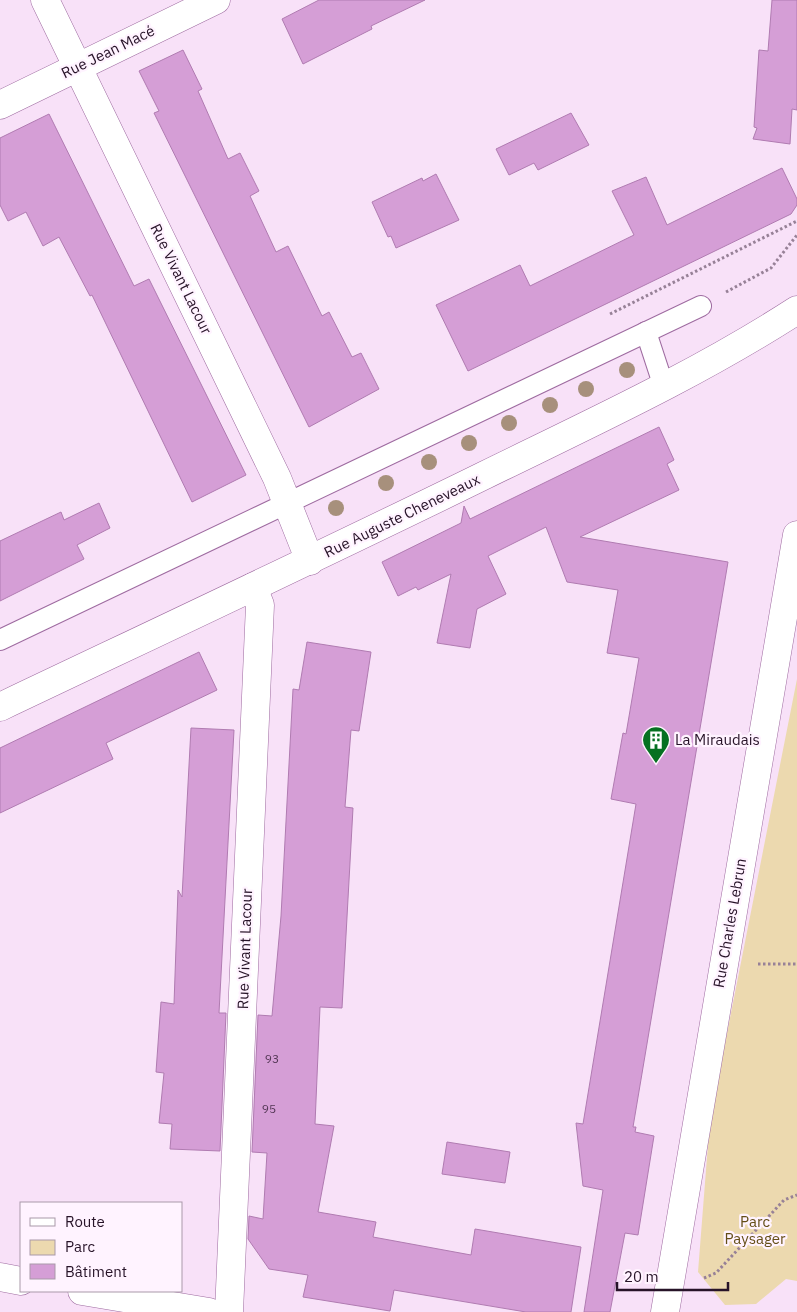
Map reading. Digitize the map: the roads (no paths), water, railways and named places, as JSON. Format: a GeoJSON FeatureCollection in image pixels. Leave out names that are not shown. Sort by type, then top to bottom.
{"type":"FeatureCollection","features":[{"type":"Feature","properties":{"kind":"street","name":"Rue Vivant Lacour"},"geometry":{"type":"LineString","coordinates":[[45,0],[287,502],[310,561]]}},
{"type":"Feature","properties":{"kind":"street","name":"Rue Jean Macé"},"geometry":{"type":"LineString","coordinates":[[0,105],[216,0]]}},
{"type":"Feature","properties":{"kind":"street","name":"Rue Auguste Cheneveaux"},"geometry":{"type":"LineString","coordinates":[[0,707],[253,586],[310,561],[664,387],[735,350],[797,310]]}},
{"type":"Feature","properties":{"kind":"street","name":"Rue Charles Lebrun"},"geometry":{"type":"LineString","coordinates":[[665,1312],[797,535]]}},
{"type":"Feature","properties":{"kind":"street","name":"Rue Vivant Lacour"},"geometry":{"type":"LineString","coordinates":[[229,1312],[260,605],[253,586]]}},
{"type":"Feature","properties":{"kind":"street"},"geometry":{"type":"LineString","coordinates":[[0,1277],[20,1281]]}},
{"type":"Feature","properties":{"kind":"street"},"geometry":{"type":"LineString","coordinates":[[88,1292],[209,1312]]}},
{"type":"Feature","properties":{"kind":"lane"},"geometry":{"type":"LineString","coordinates":[[0,640],[701,306]]}},
{"type":"Feature","properties":{"kind":"lane"},"geometry":{"type":"LineString","coordinates":[[646,332],[664,387]]}},
{"type":"Feature","properties":{"kind":"place","name":"La Miraudais"},"geometry":{"type":"Point","coordinates":[656,764]}},
{"type":"Feature","properties":{"kind":"park label","name":"Parc Paysager"},"geometry":{"type":"Point","coordinates":[755,1230]}}]}
